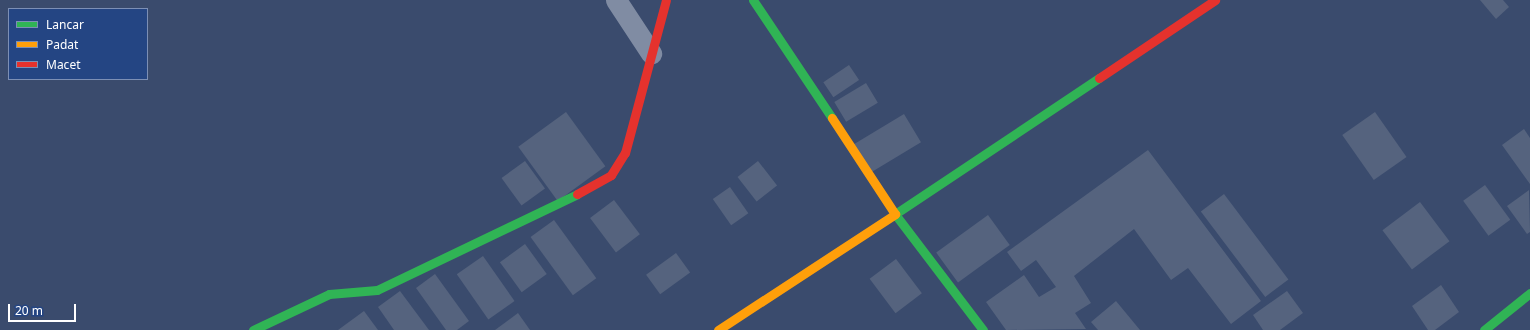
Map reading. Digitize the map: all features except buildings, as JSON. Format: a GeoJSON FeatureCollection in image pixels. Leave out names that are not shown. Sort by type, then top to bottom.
{"type":"FeatureCollection","features":[{"type":"Feature","properties":{"kind":"main road"},"geometry":{"type":"LineString","coordinates":[[253,330],[330,294],[377,290],[601,183],[611,175],[625,153],[666,0]]}},
{"type":"Feature","properties":{"kind":"main road"},"geometry":{"type":"LineString","coordinates":[[753,0],[895,214],[983,330]]}},
{"type":"Feature","properties":{"kind":"main road"},"geometry":{"type":"LineString","coordinates":[[718,330],[895,214],[1215,0]]}},
{"type":"Feature","properties":{"kind":"main road"},"geometry":{"type":"LineString","coordinates":[[1484,330],[1530,293]]}},
{"type":"Feature","properties":{"kind":"street"},"geometry":{"type":"LineString","coordinates":[[616,0],[651,53]]}},
{"type":"Feature","properties":{"kind":"traffic: fast"},"geometry":{"type":"LineString","coordinates":[[753,0],[832,118]]}},
{"type":"Feature","properties":{"kind":"traffic: fast"},"geometry":{"type":"LineString","coordinates":[[983,330],[895,214],[1099,78]]}},
{"type":"Feature","properties":{"kind":"traffic: fast"},"geometry":{"type":"LineString","coordinates":[[253,330],[329,294],[377,290],[577,194]]}},
{"type":"Feature","properties":{"kind":"traffic: fast"},"geometry":{"type":"LineString","coordinates":[[1484,330],[1530,293]]}},
{"type":"Feature","properties":{"kind":"traffic: slow"},"geometry":{"type":"LineString","coordinates":[[718,330],[895,214],[832,118]]}},
{"type":"Feature","properties":{"kind":"traffic: jam"},"geometry":{"type":"LineString","coordinates":[[577,194],[611,175],[625,153],[666,0]]}},
{"type":"Feature","properties":{"kind":"traffic: jam"},"geometry":{"type":"LineString","coordinates":[[1099,78],[1215,0]]}}]}
